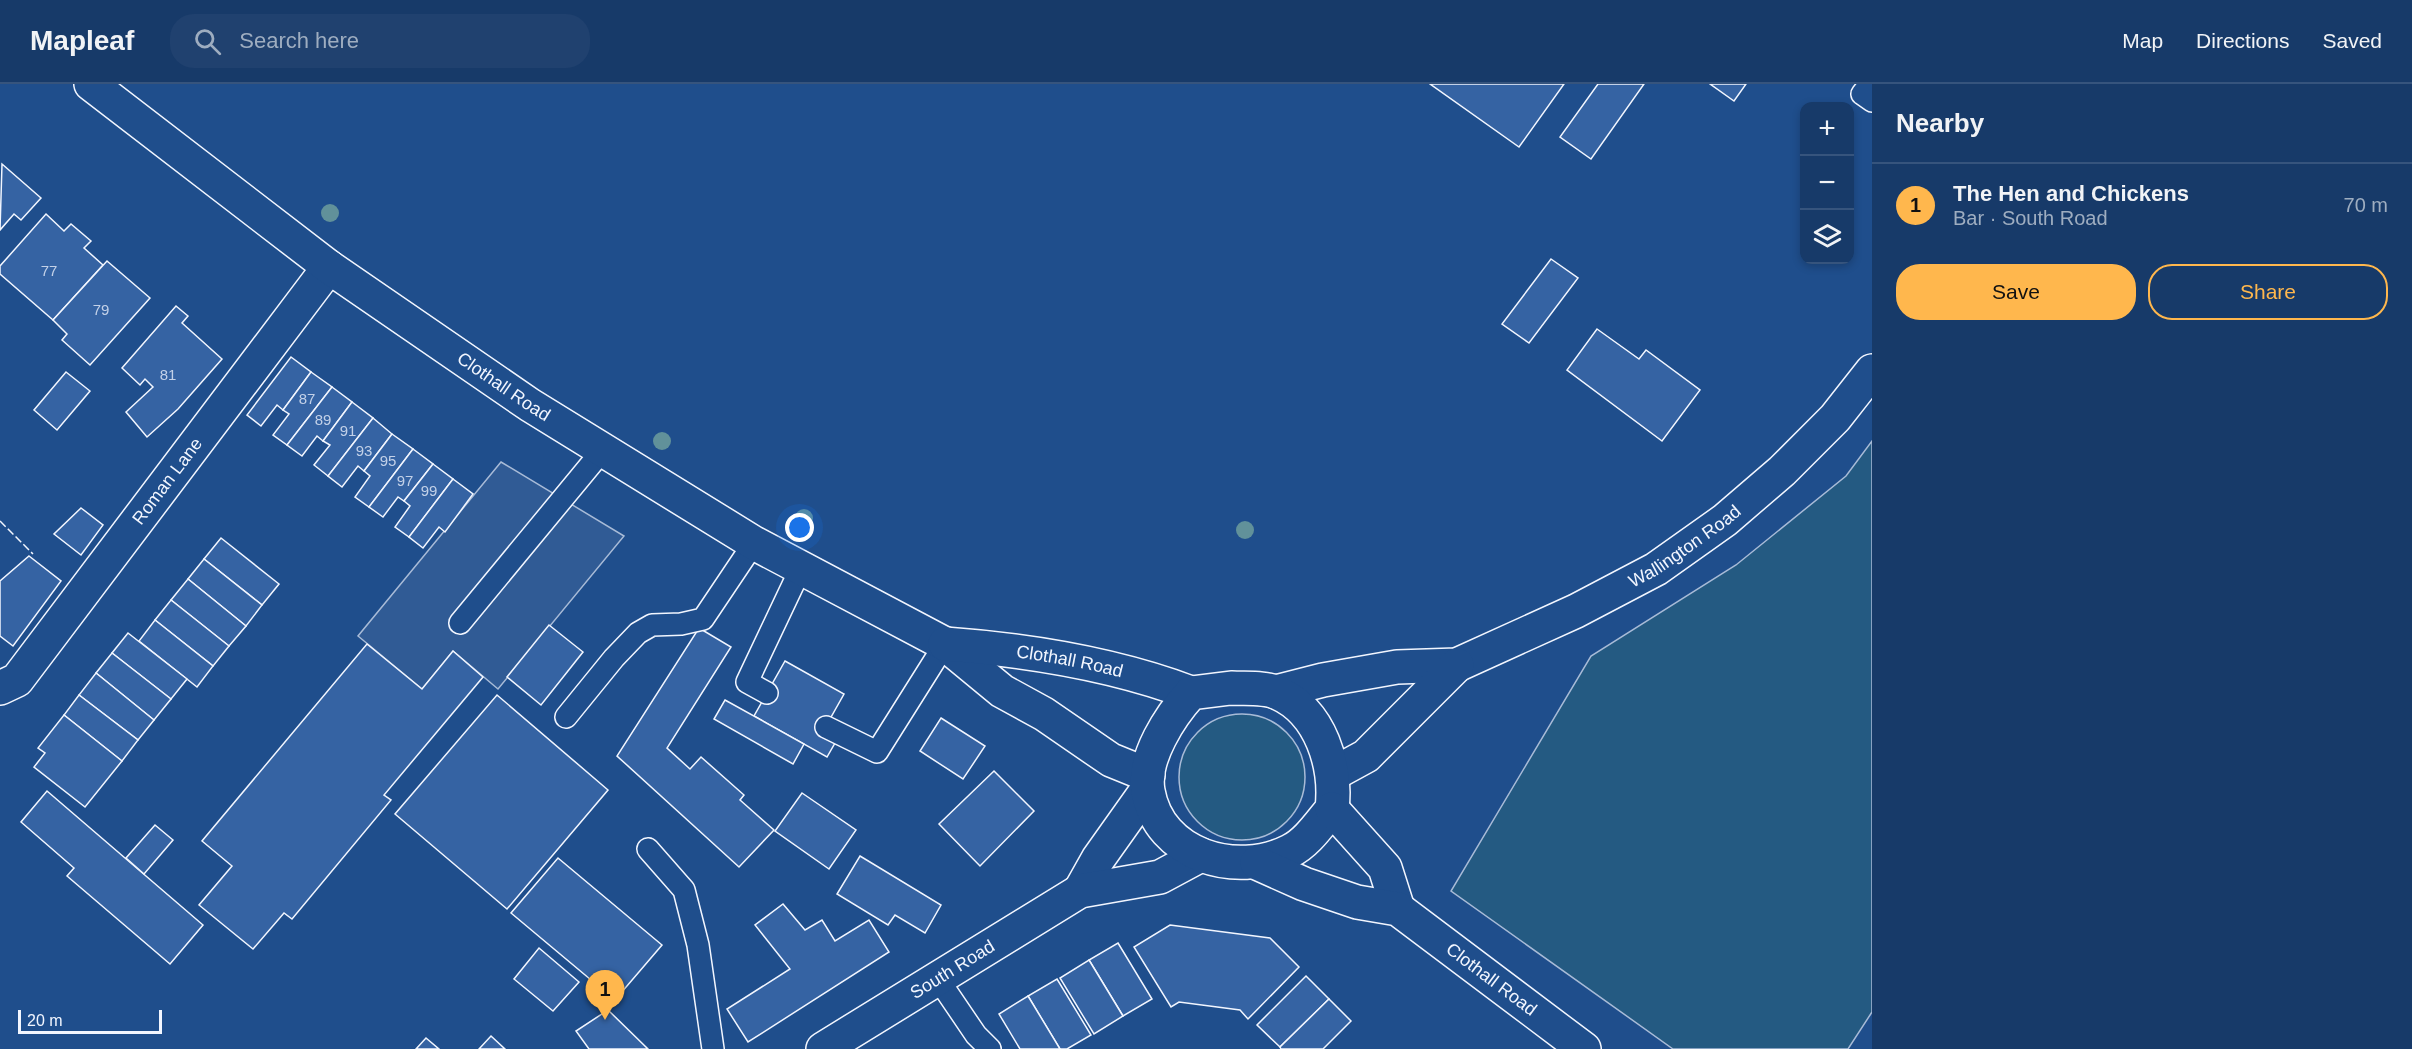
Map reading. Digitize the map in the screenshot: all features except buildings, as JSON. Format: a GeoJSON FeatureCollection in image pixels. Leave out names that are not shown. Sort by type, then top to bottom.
{"type":"FeatureCollection","features":[{"type":"Feature","properties":{"kind":"main road","name":"Clothall Road"},"geometry":{"type":"LineString","coordinates":[[91,84],[329,267],[530,405],[754,543],[945,644],[1002,691],[1044,714],[1148,783]]}},
{"type":"Feature","properties":{"kind":"main road","name":"Roman Lane"},"geometry":{"type":"LineString","coordinates":[[0,688],[17,680],[329,267]]}},
{"type":"Feature","properties":{"kind":"main road","name":"Wallington Road"},"geometry":{"type":"LineString","coordinates":[[1333,774],[1366,756],[1457,665],[1576,611],[1656,569],[1717,526],[1782,471],[1835,418],[1872,371]]}},
{"type":"Feature","properties":{"kind":"main road","name":"Clothall Road"},"geometry":{"type":"LineString","coordinates":[[945,644],[1016,650],[1155,679],[1191,693]]}},
{"type":"Feature","properties":{"kind":"main road","name":"Wallington Road"},"geometry":{"type":"LineString","coordinates":[[1276,692],[1323,680],[1397,667],[1457,665]]}},
{"type":"Feature","properties":{"kind":"main road"},"geometry":{"type":"LineString","coordinates":[[1231,688],[1276,692],[1298,704],[1312,724],[1322,740],[1333,774],[1332,809],[1292,850],[1257,863],[1236,863],[1201,855],[1175,841],[1156,818],[1148,783],[1163,727],[1191,693],[1231,688]]}},
{"type":"Feature","properties":{"kind":"main road","name":"South Road"},"geometry":{"type":"LineString","coordinates":[[1080,891],[1098,859],[1148,783]]}},
{"type":"Feature","properties":{"kind":"main road"},"geometry":{"type":"LineString","coordinates":[[1332,809],[1385,868],[1398,909]]}},
{"type":"Feature","properties":{"kind":"main road","name":"South Road"},"geometry":{"type":"LineString","coordinates":[[823,1049],[1080,891],[1160,877],[1201,855]]}},
{"type":"Feature","properties":{"kind":"main road","name":"Clothall Road"},"geometry":{"type":"LineString","coordinates":[[1257,863],[1304,884],[1357,902],[1398,909],[1584,1049]]}},
{"type":"Feature","properties":{"kind":"lane"},"geometry":{"type":"LineString","coordinates":[[1870,84],[1862,94],[1872,101]]}},
{"type":"Feature","properties":{"kind":"lane"},"geometry":{"type":"LineString","coordinates":[[460,623],[602,451]]}},
{"type":"Feature","properties":{"kind":"lane"},"geometry":{"type":"LineString","coordinates":[[566,717],[614,657],[638,633],[652,625],[681,624],[703,619],[754,543]]}},
{"type":"Feature","properties":{"kind":"lane"},"geometry":{"type":"LineString","coordinates":[[767,693],[747,682],[801,568]]}},
{"type":"Feature","properties":{"kind":"lane"},"geometry":{"type":"LineString","coordinates":[[826,727],[877,752],[945,644]]}},
{"type":"Feature","properties":{"kind":"lane"},"geometry":{"type":"LineString","coordinates":[[648,849],[684,890],[698,945],[713,1049]]}},
{"type":"Feature","properties":{"kind":"lane"},"geometry":{"type":"LineString","coordinates":[[938,979],[976,1035],[990,1049]]}},
{"type":"Feature","properties":{"kind":"shaded area"},"geometry":{"type":"Polygon","coordinates":[[[1872,441],[1872,1012],[1848,1049],[1673,1049],[1451,891],[1591,656],[1736,565],[1846,476],[1872,441]]]}},
{"type":"Feature","properties":{"kind":"shaded area"},"geometry":{"type":"Polygon","coordinates":[[[501,462],[624,536],[498,689],[453,651],[422,689],[358,636],[501,462]]]}},
{"type":"Feature","properties":{"kind":"shaded area"},"geometry":{"type":"Polygon","coordinates":[[[1242,714],[1266,719],[1286,733],[1300,753],[1305,777],[1300,801],[1286,821],[1266,835],[1242,840],[1218,835],[1198,821],[1184,801],[1179,777],[1184,753],[1198,733],[1218,719],[1242,714]]]}},
{"type":"Feature","properties":{"kind":"fence"},"geometry":{"type":"LineString","coordinates":[[0,521],[33,554]]}},
{"type":"Feature","properties":{"kind":"place","name":"The Hen and Chickens"},"geometry":{"type":"Point","coordinates":[605,1020]}}]}
